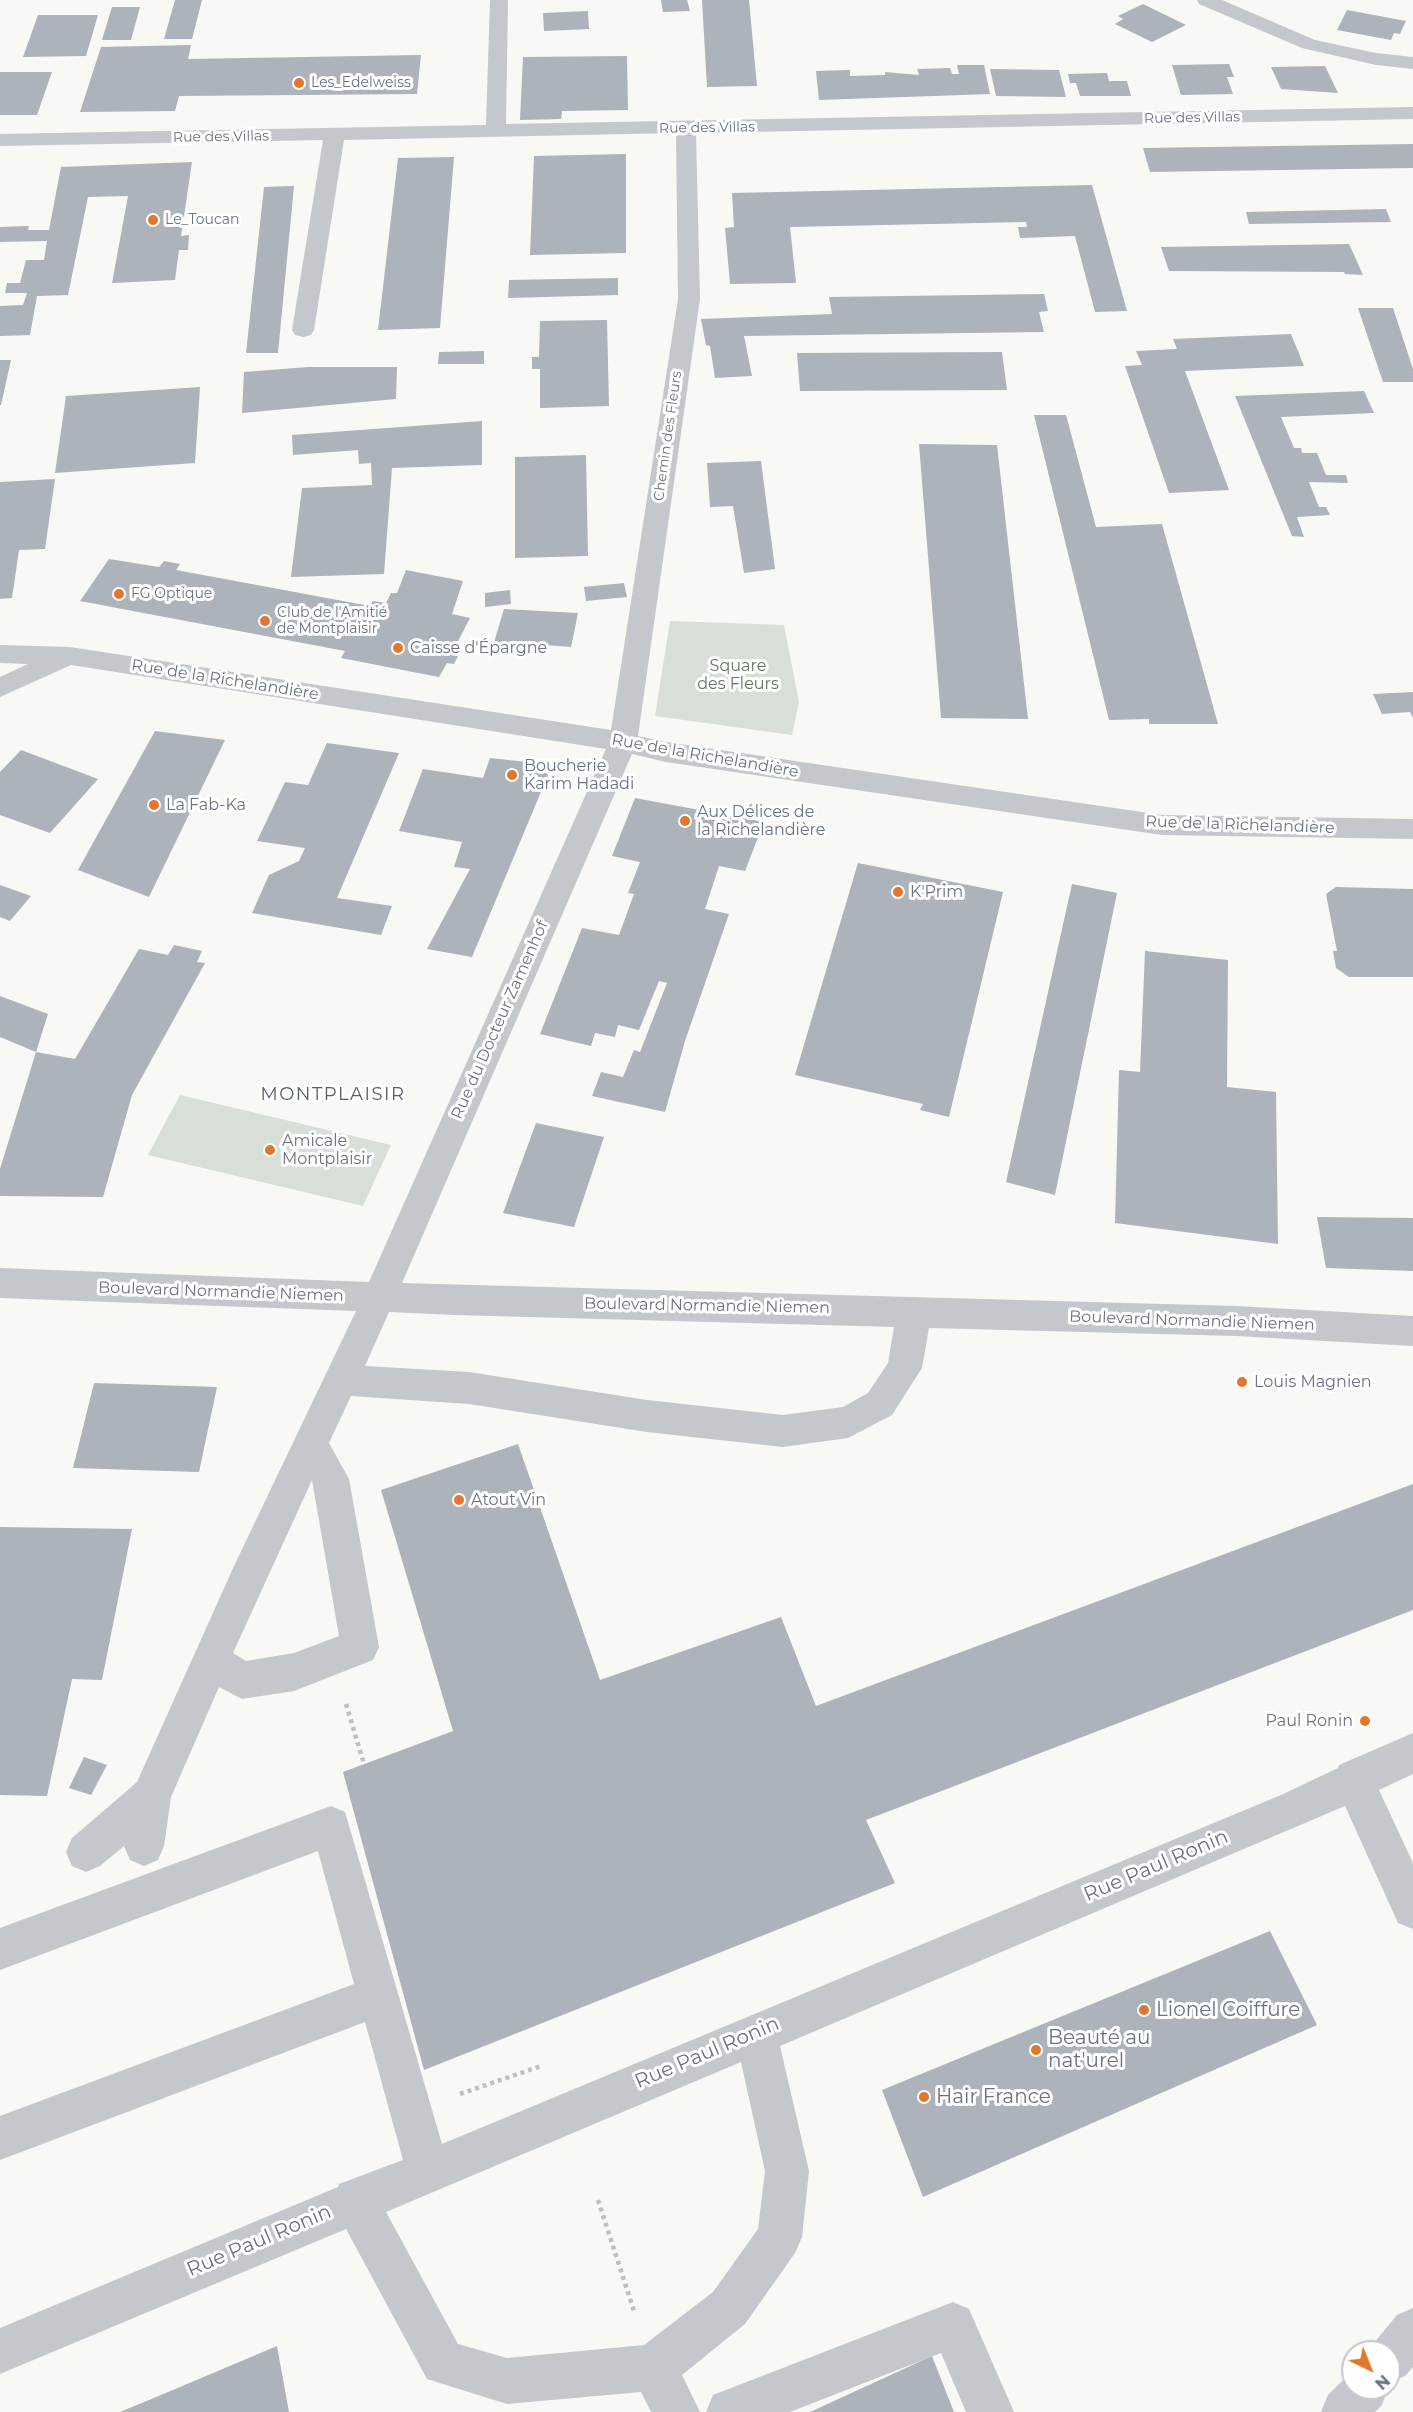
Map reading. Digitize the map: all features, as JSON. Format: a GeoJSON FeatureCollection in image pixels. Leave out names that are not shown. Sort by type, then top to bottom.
{"type":"FeatureCollection","features":[{"type":"Feature","properties":{"kind":"street"},"geometry":{"type":"LineString","coordinates":[[496,132],[499,0]]}},
{"type":"Feature","properties":{"kind":"street"},"geometry":{"type":"LineString","coordinates":[[1206,0],[1309,44],[1376,59],[1413,63]]}},
{"type":"Feature","properties":{"kind":"street","name":"Rue des Villas"},"geometry":{"type":"LineString","coordinates":[[0,140],[686,129],[1413,113]]}},
{"type":"Feature","properties":{"kind":"street","name":"Chemin des Fleurs"},"geometry":{"type":"LineString","coordinates":[[623,742],[689,298],[686,129]]}},
{"type":"Feature","properties":{"kind":"street"},"geometry":{"type":"LineString","coordinates":[[303,330],[334,135]]}},
{"type":"Feature","properties":{"kind":"street"},"geometry":{"type":"LineString","coordinates":[[0,711],[9,654]]}},
{"type":"Feature","properties":{"kind":"street","name":"Rue de la Richelandière"},"geometry":{"type":"LineString","coordinates":[[9,654],[70,656],[623,742],[666,752],[1162,825],[1413,829]]}},
{"type":"Feature","properties":{"kind":"street"},"geometry":{"type":"LineString","coordinates":[[4,687],[70,656]]}},
{"type":"Feature","properties":{"kind":"street","name":"Rue du Docteur Zamenhof"},"geometry":{"type":"LineString","coordinates":[[151,1796],[339,1380],[379,1298],[623,742]]}},
{"type":"Feature","properties":{"kind":"street","name":"Boulevard Normandie Niemen"},"geometry":{"type":"LineString","coordinates":[[0,1283],[379,1298],[1236,1321],[1413,1331]]}},
{"type":"Feature","properties":{"kind":"street"},"geometry":{"type":"LineString","coordinates":[[339,1380],[469,1388],[647,1416],[783,1431],[848,1422],[880,1404],[904,1368],[914,1311]]}},
{"type":"Feature","properties":{"kind":"street"},"geometry":{"type":"LineString","coordinates":[[211,1661],[242,1680],[294,1672],[360,1647],[331,1479],[310,1444]]}},
{"type":"Feature","properties":{"kind":"street","name":"Rue Paul Ronin"},"geometry":{"type":"LineString","coordinates":[[0,2351],[355,2200],[1295,1809],[1353,1779],[1413,1753]]}},
{"type":"Feature","properties":{"kind":"street"},"geometry":{"type":"LineString","coordinates":[[1353,1779],[1413,1908]]}},
{"type":"Feature","properties":{"kind":"street"},"geometry":{"type":"LineString","coordinates":[[144,1846],[151,1796]]}},
{"type":"Feature","properties":{"kind":"street"},"geometry":{"type":"LineString","coordinates":[[86,1852],[151,1796]]}},
{"type":"Feature","properties":{"kind":"street"},"geometry":{"type":"LineString","coordinates":[[0,1949],[331,1826],[428,2170]]}},
{"type":"Feature","properties":{"kind":"street"},"geometry":{"type":"LineString","coordinates":[[0,2138],[378,1996]]}},
{"type":"Feature","properties":{"kind":"street"},"geometry":{"type":"LineString","coordinates":[[355,2200],[443,2363],[507,2381],[653,2367],[729,2308],[779,2236],[787,2170],[756,2033]]}},
{"type":"Feature","properties":{"kind":"street"},"geometry":{"type":"LineString","coordinates":[[730,2412],[953,2325],[990,2412]]}},
{"type":"Feature","properties":{"kind":"street"},"geometry":{"type":"LineString","coordinates":[[1401,2346],[1413,2331]]}},
{"type":"Feature","properties":{"kind":"street"},"geometry":{"type":"LineString","coordinates":[[653,2367],[676,2412]]}},
{"type":"Feature","properties":{"kind":"street"},"geometry":{"type":"LineString","coordinates":[[1345,2412],[1355,2400]]}},
{"type":"Feature","properties":{"kind":"path"},"geometry":{"type":"LineString","coordinates":[[357,1738],[364,1764]]}},
{"type":"Feature","properties":{"kind":"path"},"geometry":{"type":"LineString","coordinates":[[453,2084],[457,2095],[544,2065]]}},
{"type":"Feature","properties":{"kind":"path"},"geometry":{"type":"LineString","coordinates":[[598,2200],[653,2367]]}},
{"type":"Feature","properties":{"kind":"green space","name":"Square des Fleurs"},"geometry":{"type":"Polygon","coordinates":[[[670,621],[784,625],[799,702],[792,735],[655,716],[670,621]]]}},
{"type":"Feature","properties":{"kind":"green space","name":"Amicale Montplaisir"},"geometry":{"type":"Polygon","coordinates":[[[180,1095],[391,1145],[363,1206],[148,1155],[180,1095]]]}},
{"type":"Feature","properties":{"kind":"building"},"geometry":{"type":"Polygon","coordinates":[[[175,0],[202,0],[192,39],[164,39],[175,0]]]}},
{"type":"Feature","properties":{"kind":"building"},"geometry":{"type":"Polygon","coordinates":[[[661,0],[687,0],[690,11],[663,12],[661,0]]]}},
{"type":"Feature","properties":{"kind":"building"},"geometry":{"type":"Polygon","coordinates":[[[702,0],[749,0],[757,86],[707,87],[702,0]]]}},
{"type":"Feature","properties":{"kind":"building"},"geometry":{"type":"Polygon","coordinates":[[[1143,4],[1186,25],[1152,42],[1115,24],[1123,19],[1118,16],[1143,4]]]}},
{"type":"Feature","properties":{"kind":"building"},"geometry":{"type":"Polygon","coordinates":[[[112,7],[140,7],[131,40],[102,40],[112,7]]]}},
{"type":"Feature","properties":{"kind":"building"},"geometry":{"type":"Polygon","coordinates":[[[1347,10],[1406,21],[1400,34],[1394,33],[1391,40],[1337,30],[1347,10]]]}},
{"type":"Feature","properties":{"kind":"building"},"geometry":{"type":"Polygon","coordinates":[[[588,11],[589,29],[544,31],[543,13],[588,11]]]}},
{"type":"Feature","properties":{"kind":"building"},"geometry":{"type":"Polygon","coordinates":[[[38,15],[98,15],[86,56],[23,57],[38,15]]]}},
{"type":"Feature","properties":{"kind":"building"},"geometry":{"type":"Polygon","coordinates":[[[191,45],[188,59],[421,55],[417,94],[179,96],[175,111],[80,112],[101,47],[191,45]]]}},
{"type":"Feature","properties":{"kind":"building"},"geometry":{"type":"Polygon","coordinates":[[[627,56],[628,110],[562,111],[561,119],[520,120],[523,57],[627,56]]]}},
{"type":"Feature","properties":{"kind":"building"},"geometry":{"type":"Polygon","coordinates":[[[1229,64],[1234,77],[1227,77],[1233,94],[1181,95],[1172,65],[1229,64]]]}},
{"type":"Feature","properties":{"kind":"building"},"geometry":{"type":"Polygon","coordinates":[[[957,65],[984,65],[990,94],[819,100],[816,71],[850,70],[850,76],[885,75],[885,72],[919,75],[917,69],[950,68],[952,74],[959,74],[957,65]]]}},
{"type":"Feature","properties":{"kind":"building"},"geometry":{"type":"Polygon","coordinates":[[[1325,66],[1338,93],[1281,89],[1271,67],[1325,66]]]}},
{"type":"Feature","properties":{"kind":"building"},"geometry":{"type":"Polygon","coordinates":[[[990,69],[1059,70],[1066,97],[996,96],[990,69]]]}},
{"type":"Feature","properties":{"kind":"building"},"geometry":{"type":"Polygon","coordinates":[[[0,72],[52,72],[37,115],[0,115],[0,72]]]}},
{"type":"Feature","properties":{"kind":"building"},"geometry":{"type":"Polygon","coordinates":[[[1107,73],[1109,81],[1127,81],[1131,96],[1080,96],[1076,83],[1070,83],[1068,74],[1107,73]]]}},
{"type":"Feature","properties":{"kind":"building"},"geometry":{"type":"Polygon","coordinates":[[[1413,144],[1413,168],[1150,172],[1143,148],[1413,144]]]}},
{"type":"Feature","properties":{"kind":"building"},"geometry":{"type":"Polygon","coordinates":[[[626,154],[626,253],[530,255],[534,156],[626,154]]]}},
{"type":"Feature","properties":{"kind":"building"},"geometry":{"type":"Polygon","coordinates":[[[454,157],[440,328],[378,330],[398,158],[454,157]]]}},
{"type":"Feature","properties":{"kind":"building","name":"Le_Toucan"},"geometry":{"type":"Polygon","coordinates":[[[192,162],[181,236],[189,235],[188,250],[179,250],[175,280],[112,283],[128,196],[88,197],[68,295],[37,296],[30,335],[0,336],[0,306],[23,305],[27,293],[5,293],[7,283],[20,283],[26,260],[44,260],[47,241],[0,242],[0,227],[29,226],[28,230],[49,230],[61,167],[192,162]]]}},
{"type":"Feature","properties":{"kind":"building"},"geometry":{"type":"Polygon","coordinates":[[[1092,185],[1127,311],[1095,312],[1075,236],[1020,238],[1018,227],[1027,227],[1026,222],[790,227],[796,283],[730,284],[725,228],[734,227],[732,193],[1092,185]]]}},
{"type":"Feature","properties":{"kind":"building"},"geometry":{"type":"Polygon","coordinates":[[[294,186],[278,353],[246,353],[264,187],[294,186]]]}},
{"type":"Feature","properties":{"kind":"building"},"geometry":{"type":"Polygon","coordinates":[[[1386,209],[1391,222],[1249,224],[1246,212],[1386,209]]]}},
{"type":"Feature","properties":{"kind":"building"},"geometry":{"type":"Polygon","coordinates":[[[1349,244],[1363,275],[1345,274],[1344,272],[1169,271],[1161,247],[1349,244]]]}},
{"type":"Feature","properties":{"kind":"building"},"geometry":{"type":"Polygon","coordinates":[[[618,278],[618,295],[508,298],[509,280],[618,278]]]}},
{"type":"Feature","properties":{"kind":"building"},"geometry":{"type":"Polygon","coordinates":[[[1044,294],[1048,311],[1039,312],[1044,332],[744,336],[752,376],[715,378],[710,346],[706,345],[701,319],[832,314],[829,297],[1044,294]]]}},
{"type":"Feature","properties":{"kind":"building"},"geometry":{"type":"Polygon","coordinates":[[[1358,308],[1393,308],[1413,369],[1413,382],[1383,382],[1358,308]]]}},
{"type":"Feature","properties":{"kind":"building"},"geometry":{"type":"Polygon","coordinates":[[[607,320],[609,406],[540,408],[540,369],[532,369],[532,357],[539,357],[540,321],[607,320]]]}},
{"type":"Feature","properties":{"kind":"building"},"geometry":{"type":"Polygon","coordinates":[[[1291,334],[1304,366],[1185,371],[1229,490],[1169,493],[1125,366],[1142,365],[1136,351],[1177,349],[1173,339],[1291,334]]]}},
{"type":"Feature","properties":{"kind":"building"},"geometry":{"type":"Polygon","coordinates":[[[484,351],[484,364],[438,364],[439,352],[484,351]]]}},
{"type":"Feature","properties":{"kind":"building"},"geometry":{"type":"Polygon","coordinates":[[[1002,352],[1007,390],[800,391],[797,353],[1002,352]]]}},
{"type":"Feature","properties":{"kind":"building"},"geometry":{"type":"Polygon","coordinates":[[[0,360],[11,360],[1,405],[0,405],[0,360]]]}},
{"type":"Feature","properties":{"kind":"building"},"geometry":{"type":"Polygon","coordinates":[[[308,367],[397,367],[396,399],[242,413],[244,372],[308,367]]]}},
{"type":"Feature","properties":{"kind":"building"},"geometry":{"type":"Polygon","coordinates":[[[200,387],[195,463],[55,473],[66,396],[200,387]]]}},
{"type":"Feature","properties":{"kind":"building"},"geometry":{"type":"Polygon","coordinates":[[[1364,391],[1374,413],[1281,417],[1294,448],[1301,448],[1302,453],[1317,453],[1326,475],[1346,475],[1348,483],[1309,482],[1319,507],[1326,507],[1330,515],[1297,517],[1304,537],[1292,536],[1235,396],[1364,391]]]}},
{"type":"Feature","properties":{"kind":"building"},"geometry":{"type":"Polygon","coordinates":[[[1034,415],[1066,415],[1096,527],[1162,524],[1218,724],[1149,724],[1149,719],[1109,720],[1034,415]]]}},
{"type":"Feature","properties":{"kind":"building"},"geometry":{"type":"Polygon","coordinates":[[[482,421],[482,465],[392,468],[384,574],[291,577],[302,488],[372,485],[371,463],[359,464],[358,450],[293,455],[292,435],[482,421]]]}},
{"type":"Feature","properties":{"kind":"building"},"geometry":{"type":"Polygon","coordinates":[[[919,444],[997,445],[1028,719],[941,718],[919,444]]]}},
{"type":"Feature","properties":{"kind":"building"},"geometry":{"type":"Polygon","coordinates":[[[586,455],[588,556],[515,558],[515,457],[586,455]]]}},
{"type":"Feature","properties":{"kind":"building"},"geometry":{"type":"Polygon","coordinates":[[[761,461],[775,569],[744,573],[733,506],[710,507],[707,463],[761,461]]]}},
{"type":"Feature","properties":{"kind":"building"},"geometry":{"type":"Polygon","coordinates":[[[55,479],[45,549],[19,550],[12,598],[0,599],[0,482],[55,479]]]}},
{"type":"Feature","properties":{"kind":"building"},"geometry":{"type":"Polygon","coordinates":[[[109,559],[159,567],[164,561],[180,564],[176,570],[370,606],[373,601],[386,603],[391,593],[397,593],[406,570],[463,581],[452,614],[470,618],[453,651],[460,652],[454,664],[447,663],[439,677],[341,658],[345,651],[80,601],[109,559]]]}},
{"type":"Feature","properties":{"kind":"building"},"geometry":{"type":"Polygon","coordinates":[[[624,583],[627,597],[586,601],[584,587],[624,583]]]}},
{"type":"Feature","properties":{"kind":"building"},"geometry":{"type":"Polygon","coordinates":[[[510,590],[511,604],[485,607],[485,593],[510,590]]]}},
{"type":"Feature","properties":{"kind":"building"},"geometry":{"type":"Polygon","coordinates":[[[504,609],[578,613],[571,647],[531,644],[529,651],[492,649],[504,609]]]}},
{"type":"Feature","properties":{"kind":"building"},"geometry":{"type":"Polygon","coordinates":[[[1413,692],[1413,718],[1410,712],[1382,714],[1373,694],[1413,692]]]}},
{"type":"Feature","properties":{"kind":"building","name":"La Fab-Ka"},"geometry":{"type":"Polygon","coordinates":[[[155,731],[225,740],[149,897],[78,870],[155,731]]]}},
{"type":"Feature","properties":{"kind":"building"},"geometry":{"type":"Polygon","coordinates":[[[327,743],[399,753],[337,898],[392,906],[381,935],[252,913],[269,875],[299,861],[305,848],[257,841],[285,782],[308,785],[327,743]]]}},
{"type":"Feature","properties":{"kind":"building"},"geometry":{"type":"Polygon","coordinates":[[[21,750],[98,779],[50,833],[0,815],[0,772],[21,750]]]}},
{"type":"Feature","properties":{"kind":"building"},"geometry":{"type":"Polygon","coordinates":[[[490,758],[536,763],[548,775],[472,957],[427,949],[470,869],[454,867],[462,842],[399,831],[423,769],[483,778],[490,758]]]}},
{"type":"Feature","properties":{"kind":"building"},"geometry":{"type":"Polygon","coordinates":[[[635,798],[764,822],[745,871],[719,866],[705,909],[729,914],[685,1041],[665,1112],[592,1096],[601,1072],[623,1077],[634,1050],[640,1052],[667,983],[659,981],[639,1030],[618,1025],[615,1037],[595,1033],[591,1046],[540,1034],[582,928],[619,935],[634,894],[628,893],[640,862],[612,856],[635,798]]]}},
{"type":"Feature","properties":{"kind":"building"},"geometry":{"type":"Polygon","coordinates":[[[858,863],[1003,892],[949,1117],[920,1110],[923,1104],[795,1075],[858,863]]]}},
{"type":"Feature","properties":{"kind":"building"},"geometry":{"type":"Polygon","coordinates":[[[1072,884],[1117,893],[1055,1195],[1006,1182],[1072,884]]]}},
{"type":"Feature","properties":{"kind":"building"},"geometry":{"type":"Polygon","coordinates":[[[0,885],[31,896],[10,921],[0,917],[0,885]]]}},
{"type":"Feature","properties":{"kind":"building"},"geometry":{"type":"Polygon","coordinates":[[[1336,887],[1413,889],[1413,977],[1349,977],[1336,968],[1333,951],[1337,951],[1326,894],[1336,887]]]}},
{"type":"Feature","properties":{"kind":"building"},"geometry":{"type":"Polygon","coordinates":[[[174,945],[202,951],[197,962],[205,963],[132,1095],[103,1197],[0,1196],[0,1169],[36,1052],[75,1059],[139,949],[168,955],[174,945]]]}},
{"type":"Feature","properties":{"kind":"building"},"geometry":{"type":"Polygon","coordinates":[[[1145,951],[1228,960],[1227,1087],[1276,1092],[1278,1244],[1115,1223],[1119,1070],[1140,1072],[1145,951]]]}},
{"type":"Feature","properties":{"kind":"building"},"geometry":{"type":"Polygon","coordinates":[[[0,996],[48,1014],[36,1052],[0,1037],[0,996]]]}},
{"type":"Feature","properties":{"kind":"building"},"geometry":{"type":"Polygon","coordinates":[[[536,1123],[604,1137],[574,1227],[503,1213],[536,1123]]]}},
{"type":"Feature","properties":{"kind":"building"},"geometry":{"type":"Polygon","coordinates":[[[1317,1217],[1413,1218],[1413,1271],[1326,1268],[1317,1217]]]}},
{"type":"Feature","properties":{"kind":"building"},"geometry":{"type":"Polygon","coordinates":[[[94,1383],[217,1387],[199,1472],[73,1468],[94,1383]]]}},
{"type":"Feature","properties":{"kind":"building"},"geometry":{"type":"Polygon","coordinates":[[[518,1444],[600,1680],[781,1617],[816,1706],[1413,1484],[1413,1610],[866,1820],[895,1883],[424,2070],[343,1772],[453,1731],[381,1490],[518,1444]]]}},
{"type":"Feature","properties":{"kind":"building"},"geometry":{"type":"Polygon","coordinates":[[[0,1527],[132,1529],[102,1680],[72,1679],[47,1796],[0,1795],[0,1527]]]}},
{"type":"Feature","properties":{"kind":"building"},"geometry":{"type":"Polygon","coordinates":[[[84,1757],[107,1765],[91,1795],[69,1788],[84,1757]]]}},
{"type":"Feature","properties":{"kind":"building"},"geometry":{"type":"Polygon","coordinates":[[[1270,1931],[1317,2025],[923,2197],[882,2090],[1270,1931]]]}},
{"type":"Feature","properties":{"kind":"building"},"geometry":{"type":"Polygon","coordinates":[[[277,2346],[289,2412],[120,2412],[161,2395],[277,2346]]]}},
{"type":"Feature","properties":{"kind":"building"},"geometry":{"type":"Polygon","coordinates":[[[932,2356],[954,2412],[810,2412],[932,2356]]]}},
{"type":"Feature","properties":{"kind":"place","name":"Les_Edelweiss"},"geometry":{"type":"Point","coordinates":[299,83]}},
{"type":"Feature","properties":{"kind":"place","name":"Le_Toucan"},"geometry":{"type":"Point","coordinates":[153,220]}},
{"type":"Feature","properties":{"kind":"place","name":"FG Optique"},"geometry":{"type":"Point","coordinates":[119,594]}},
{"type":"Feature","properties":{"kind":"place","name":"Club de l'Amitié de Montplaisir"},"geometry":{"type":"Point","coordinates":[265,621]}},
{"type":"Feature","properties":{"kind":"place","name":"Caisse d'Épargne"},"geometry":{"type":"Point","coordinates":[398,648]}},
{"type":"Feature","properties":{"kind":"place","name":"Boucherie Karim Hadadi"},"geometry":{"type":"Point","coordinates":[512,775]}},
{"type":"Feature","properties":{"kind":"place","name":"La Fab-Ka"},"geometry":{"type":"Point","coordinates":[154,805]}},
{"type":"Feature","properties":{"kind":"place","name":"Aux Délices de la Richelandière"},"geometry":{"type":"Point","coordinates":[685,821]}},
{"type":"Feature","properties":{"kind":"place","name":"K'Prim"},"geometry":{"type":"Point","coordinates":[898,892]}},
{"type":"Feature","properties":{"kind":"place","name":"Amicale Montplaisir"},"geometry":{"type":"Point","coordinates":[270,1150]}},
{"type":"Feature","properties":{"kind":"place","name":"Louis Magnien"},"geometry":{"type":"Point","coordinates":[1242,1382]}},
{"type":"Feature","properties":{"kind":"place","name":"Atout Vin"},"geometry":{"type":"Point","coordinates":[459,1500]}},
{"type":"Feature","properties":{"kind":"place","name":"Paul Ronin"},"geometry":{"type":"Point","coordinates":[1365,1721]}},
{"type":"Feature","properties":{"kind":"place","name":"Lionel Coiffure"},"geometry":{"type":"Point","coordinates":[1144,2010]}},
{"type":"Feature","properties":{"kind":"place","name":"Beauté au nat'urel"},"geometry":{"type":"Point","coordinates":[1036,2050]}},
{"type":"Feature","properties":{"kind":"place","name":"Hair France"},"geometry":{"type":"Point","coordinates":[924,2097]}},
{"type":"Feature","properties":{"kind":"district","name":"MONTPLAISIR"},"geometry":{"type":"Point","coordinates":[333,1095]}}]}
